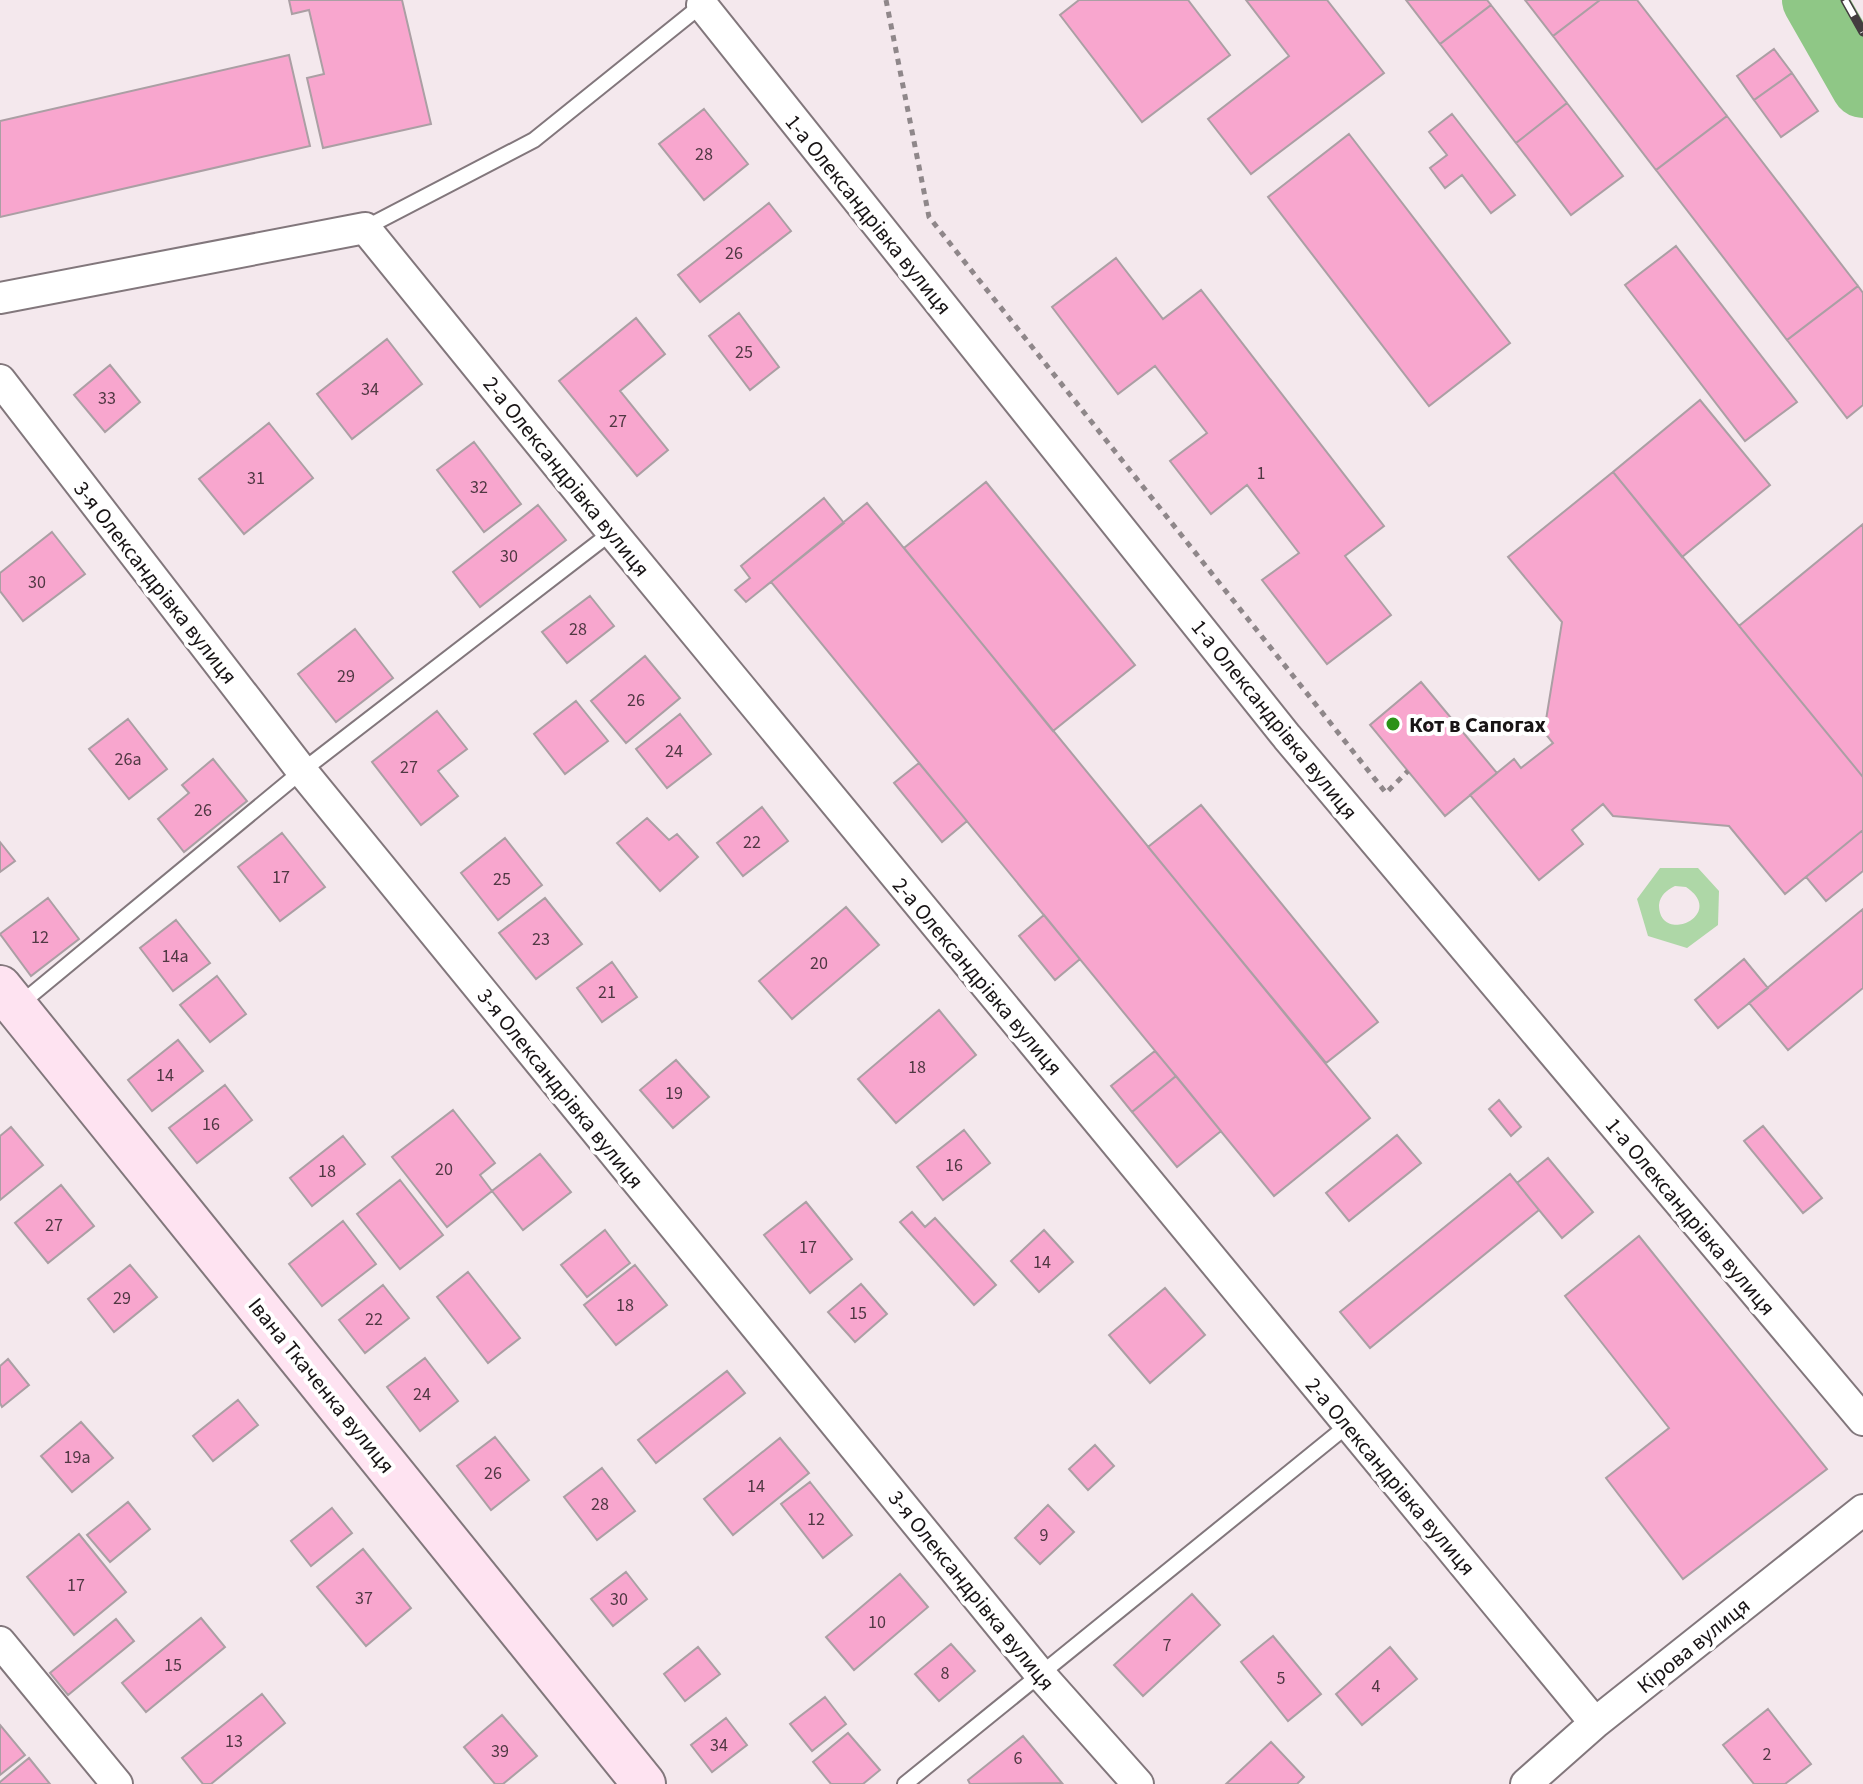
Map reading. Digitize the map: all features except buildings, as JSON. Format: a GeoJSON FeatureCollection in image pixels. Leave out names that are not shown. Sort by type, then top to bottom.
{"type":"FeatureCollection","features":[{"type":"Feature","properties":{"kind":"main road","name":"Івана Ткаченка вулиця"},"geometry":{"type":"LineString","coordinates":[[8,1002],[644,1784]]}},
{"type":"Feature","properties":{"kind":"street","name":"1-а Олександрівка вулиця"},"geometry":{"type":"LineString","coordinates":[[704,2],[1287,737],[1863,1420]]}},
{"type":"Feature","properties":{"kind":"street"},"geometry":{"type":"LineString","coordinates":[[0,298],[365,228]]}},
{"type":"Feature","properties":{"kind":"street","name":"2-а Олександрівка вулиця"},"geometry":{"type":"LineString","coordinates":[[365,228],[612,532],[1595,1723]]}},
{"type":"Feature","properties":{"kind":"street","name":"3-я Олександрівка вулиця"},"geometry":{"type":"LineString","coordinates":[[0,380],[302,771],[1040,1674],[1138,1784]]}},
{"type":"Feature","properties":{"kind":"street","name":"Кірова вулиця"},"geometry":{"type":"LineString","coordinates":[[1528,1783],[1595,1723],[1863,1510]]}},
{"type":"Feature","properties":{"kind":"street"},"geometry":{"type":"LineString","coordinates":[[0,1642],[117,1784]]}},
{"type":"Feature","properties":{"kind":"lane"},"geometry":{"type":"LineString","coordinates":[[365,228],[534,140],[704,2]]}},
{"type":"Feature","properties":{"kind":"lane"},"geometry":{"type":"LineString","coordinates":[[8,1002],[612,532]]}},
{"type":"Feature","properties":{"kind":"lane"},"geometry":{"type":"LineString","coordinates":[[905,1784],[1348,1425]]}},
{"type":"Feature","properties":{"kind":"path"},"geometry":{"type":"LineString","coordinates":[[886,0],[929,217],[1386,793],[1408,771]]}},
{"type":"Feature","properties":{"kind":"green space"},"geometry":{"type":"Polygon","coordinates":[[[1660,868],[1698,868],[1719,891],[1718,925],[1687,948],[1648,936],[1637,899],[1660,868]],[[1675,886],[1661,898],[1662,917],[1669,923],[1679,925],[1696,916],[1700,907],[1697,897],[1686,887],[1675,886]]]}},
{"type":"Feature","properties":{"kind":"waterway"},"geometry":{"type":"LineString","coordinates":[[1814,0],[1863,86]]}},
{"type":"Feature","properties":{"kind":"railway"},"geometry":{"type":"LineString","coordinates":[[1845,0],[1863,32]]}},
{"type":"Feature","properties":{"kind":"place","name":"Кот в Сапогах"},"geometry":{"type":"Point","coordinates":[1393,724]}}]}
